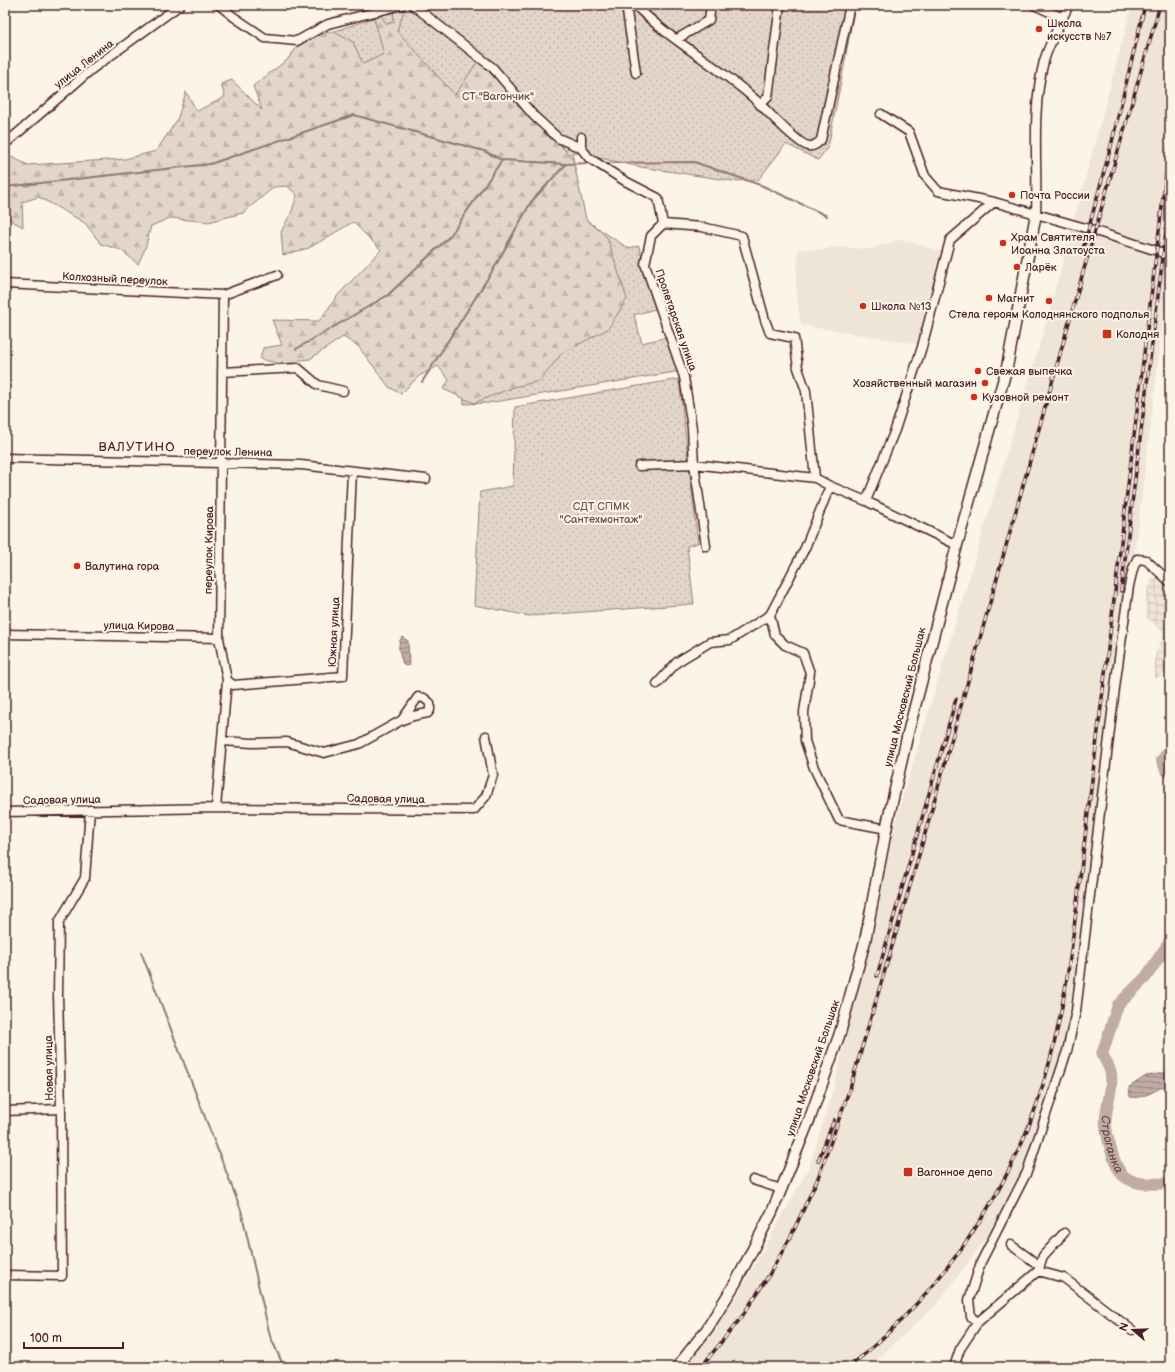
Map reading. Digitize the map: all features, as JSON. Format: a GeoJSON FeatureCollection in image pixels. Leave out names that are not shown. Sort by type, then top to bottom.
{"type":"FeatureCollection","features":[{"type":"Feature","properties":{"kind":"street","name":"улица Ленина"},"geometry":{"type":"LineString","coordinates":[[5,144],[92,69],[180,5]]}},
{"type":"Feature","properties":{"kind":"street"},"geometry":{"type":"LineString","coordinates":[[219,5],[265,38],[297,41],[328,24],[402,5]]}},
{"type":"Feature","properties":{"kind":"street"},"geometry":{"type":"LineString","coordinates":[[413,5],[493,68],[534,116],[558,138],[581,148],[588,158],[624,181],[658,198],[663,224],[702,227],[742,236],[770,333],[794,338],[798,368],[806,391],[815,478]]}},
{"type":"Feature","properties":{"kind":"street"},"geometry":{"type":"LineString","coordinates":[[626,5],[636,73]]}},
{"type":"Feature","properties":{"kind":"street"},"geometry":{"type":"LineString","coordinates":[[634,5],[666,34],[677,39],[732,80],[768,114],[798,140],[808,146],[815,145],[821,140],[850,5]]}},
{"type":"Feature","properties":{"kind":"street"},"geometry":{"type":"LineString","coordinates":[[677,39],[709,20],[711,5]]}},
{"type":"Feature","properties":{"kind":"street"},"geometry":{"type":"LineString","coordinates":[[760,105],[768,96],[780,5]]}},
{"type":"Feature","properties":{"kind":"street"},"geometry":{"type":"LineString","coordinates":[[1034,5],[1062,18]]}},
{"type":"Feature","properties":{"kind":"street","name":"улица Московский Большак"},"geometry":{"type":"LineString","coordinates":[[677,1367],[707,1329],[736,1282],[772,1212],[810,1118],[840,1032],[865,941],[908,733],[957,545],[1007,367],[1036,214],[1036,131],[1038,96],[1045,60],[1062,18],[1069,5]]}},
{"type":"Feature","properties":{"kind":"street"},"geometry":{"type":"LineString","coordinates":[[881,114],[909,132],[925,176],[938,191],[994,202],[1170,255]]}},
{"type":"Feature","properties":{"kind":"street"},"geometry":{"type":"LineString","coordinates":[[581,148],[582,136]]}},
{"type":"Feature","properties":{"kind":"street"},"geometry":{"type":"LineString","coordinates":[[866,501],[895,430],[922,347],[950,240],[994,202]]}},
{"type":"Feature","properties":{"kind":"street","name":"Пролетарская улица"},"geometry":{"type":"LineString","coordinates":[[663,224],[651,236],[645,264],[684,377],[692,428],[694,464],[706,546]]}},
{"type":"Feature","properties":{"kind":"street","name":"Колхозный переулок"},"geometry":{"type":"LineString","coordinates":[[5,284],[223,295],[277,275]]}},
{"type":"Feature","properties":{"kind":"street"},"geometry":{"type":"LineString","coordinates":[[221,462],[223,295]]}},
{"type":"Feature","properties":{"kind":"street"},"geometry":{"type":"LineString","coordinates":[[222,372],[298,368],[318,385],[343,391]]}},
{"type":"Feature","properties":{"kind":"street","name":"переулок Ленина"},"geometry":{"type":"LineString","coordinates":[[5,458],[301,465],[426,479]]}},
{"type":"Feature","properties":{"kind":"street","name":"переулок Кирова"},"geometry":{"type":"LineString","coordinates":[[219,638],[221,462]]}},
{"type":"Feature","properties":{"kind":"street"},"geometry":{"type":"LineString","coordinates":[[639,466],[694,464],[815,478],[957,545]]}},
{"type":"Feature","properties":{"kind":"street","name":"Южная улица"},"geometry":{"type":"LineString","coordinates":[[230,683],[343,676],[352,471]]}},
{"type":"Feature","properties":{"kind":"street"},"geometry":{"type":"LineString","coordinates":[[657,684],[677,662],[710,642],[730,640],[770,615],[805,548],[830,486]]}},
{"type":"Feature","properties":{"kind":"street"},"geometry":{"type":"LineString","coordinates":[[978,1322],[971,1317],[969,1300],[981,1262],[1027,1172],[1067,1051],[1076,1011],[1116,680],[1129,586],[1137,559],[1146,560],[1170,582]]}},
{"type":"Feature","properties":{"kind":"street"},"geometry":{"type":"LineString","coordinates":[[770,615],[775,635],[785,645],[803,653],[810,673],[804,712],[805,741],[814,768],[839,820],[887,829]]}},
{"type":"Feature","properties":{"kind":"street","name":"улица Кирова"},"geometry":{"type":"LineString","coordinates":[[5,634],[219,638]]}},
{"type":"Feature","properties":{"kind":"street"},"geometry":{"type":"LineString","coordinates":[[216,808],[226,691],[230,683],[219,638]]}},
{"type":"Feature","properties":{"kind":"street"},"geometry":{"type":"LineString","coordinates":[[222,741],[252,743],[287,742],[324,753],[360,744],[402,720]]}},
{"type":"Feature","properties":{"kind":"street","name":"Садовая улица"},"geometry":{"type":"LineString","coordinates":[[5,812],[216,808],[474,810],[486,796],[493,775],[486,736]]}},
{"type":"Feature","properties":{"kind":"street","name":"Новая улица"},"geometry":{"type":"LineString","coordinates":[[5,1275],[62,1276],[61,1109],[58,995],[59,922],[85,878],[90,810]]}},
{"type":"Feature","properties":{"kind":"street"},"geometry":{"type":"LineString","coordinates":[[5,1111],[61,1109]]}},
{"type":"Feature","properties":{"kind":"street"},"geometry":{"type":"LineString","coordinates":[[753,1180],[781,1189]]}},
{"type":"Feature","properties":{"kind":"street"},"geometry":{"type":"LineString","coordinates":[[954,1367],[960,1349],[978,1322],[1039,1268],[1043,1256],[1064,1233]]}},
{"type":"Feature","properties":{"kind":"street"},"geometry":{"type":"LineString","coordinates":[[1011,1244],[1039,1268],[1064,1278],[1132,1330]]}},
{"type":"Feature","properties":{"kind":"shaded area"},"geometry":{"type":"Polygon","coordinates":[[[1132,5],[1170,5],[1170,267],[1079,1005],[1012,1203],[937,1304],[869,1367],[684,1367],[737,1296],[809,1168],[834,1087],[896,819],[1047,320],[1132,5]]]}},
{"type":"Feature","properties":{"kind":"shaded area","name":"Школа №13"},"geometry":{"type":"Polygon","coordinates":[[[901,239],[942,252],[917,344],[801,325],[796,288],[798,249],[824,250],[833,247],[870,249],[901,239]]]}},
{"type":"Feature","properties":{"kind":"shaded area"},"geometry":{"type":"Polygon","coordinates":[[[1152,576],[1168,585],[1163,601],[1170,603],[1170,670],[1155,679],[1154,658],[1164,633],[1147,618],[1145,599],[1152,576]]]}},
{"type":"Feature","properties":{"kind":"shaded area"},"geometry":{"type":"Polygon","coordinates":[[[402,637],[408,641],[409,665],[405,666],[399,650],[399,643],[402,637]]]}},
{"type":"Feature","properties":{"kind":"shaded area"},"geometry":{"type":"Polygon","coordinates":[[[1170,1072],[1170,1084],[1140,1097],[1130,1097],[1129,1087],[1146,1076],[1170,1072]]]}},
{"type":"Feature","properties":{"kind":"green space"},"geometry":{"type":"Polygon","coordinates":[[[406,5],[397,31],[455,95],[478,61],[534,116],[573,159],[586,219],[607,237],[627,299],[608,329],[562,353],[540,381],[514,387],[474,403],[443,389],[449,380],[438,366],[419,376],[401,394],[389,387],[358,346],[343,337],[310,359],[300,360],[293,367],[260,359],[263,348],[282,345],[272,320],[319,321],[338,295],[381,250],[353,222],[309,248],[283,255],[281,232],[292,211],[297,195],[287,186],[274,187],[243,213],[208,222],[170,218],[151,226],[145,249],[138,264],[121,250],[101,244],[85,223],[39,197],[22,202],[23,227],[5,217],[5,156],[7,155],[28,165],[125,159],[156,151],[177,120],[186,92],[197,111],[225,97],[221,84],[232,80],[262,110],[253,86],[287,60],[298,46],[311,38],[332,31],[353,42],[363,64],[384,54],[373,14],[379,14],[387,24],[394,22],[393,9],[406,5]]]}},
{"type":"Feature","properties":{"kind":"green space","name":"СТ \"Вагончик\""},"geometry":{"type":"Polygon","coordinates":[[[411,5],[855,5],[828,147],[818,160],[786,144],[758,180],[733,181],[641,167],[572,152],[584,219],[628,248],[639,246],[655,309],[634,315],[642,343],[668,337],[681,371],[488,403],[464,404],[459,347],[265,90],[300,43],[411,5]]]}},
{"type":"Feature","properties":{"kind":"green space","name":"СДТ СПМК \"Сантехмонтаж\""},"geometry":{"type":"Polygon","coordinates":[[[679,379],[698,543],[687,546],[694,604],[529,616],[474,605],[480,492],[513,486],[515,407],[679,379]]]}},
{"type":"Feature","properties":{"kind":"waterway"},"geometry":{"type":"LineString","coordinates":[[5,187],[210,164],[354,115],[484,151],[502,160],[566,164],[591,163]]}},
{"type":"Feature","properties":{"kind":"waterway"},"geometry":{"type":"LineString","coordinates":[[296,349],[388,295],[450,236],[502,160]]}},
{"type":"Feature","properties":{"kind":"waterway"},"geometry":{"type":"LineString","coordinates":[[602,163],[694,162],[763,186],[827,216]]}},
{"type":"Feature","properties":{"kind":"waterway"},"geometry":{"type":"LineString","coordinates":[[422,382],[493,270],[531,202],[566,164]]}},
{"type":"Feature","properties":{"kind":"waterway","name":"Строганка"},"geometry":{"type":"LineString","coordinates":[[1170,750],[1162,760],[1166,770],[1170,773]]}},
{"type":"Feature","properties":{"kind":"waterway","name":"Строганка"},"geometry":{"type":"LineString","coordinates":[[1170,941],[1146,977],[1118,1005],[1102,1054],[1109,1066],[1111,1074],[1106,1122],[1108,1139],[1117,1166],[1125,1177],[1135,1182],[1147,1184],[1170,1183]]}},
{"type":"Feature","properties":{"kind":"waterway"},"geometry":{"type":"LineString","coordinates":[[141,952],[241,1210],[270,1336],[284,1367]]}},
{"type":"Feature","properties":{"kind":"railway"},"geometry":{"type":"LineString","coordinates":[[1082,253],[1111,146],[1145,5]]}},
{"type":"Feature","properties":{"kind":"railway"},"geometry":{"type":"LineString","coordinates":[[701,1367],[741,1318],[769,1275],[791,1236],[818,1178],[850,1088],[917,862],[1160,5]]}},
{"type":"Feature","properties":{"kind":"railway"},"geometry":{"type":"LineString","coordinates":[[849,1367],[914,1307],[943,1273],[969,1238],[993,1200],[1014,1161],[1031,1120],[1050,1061],[1061,1011],[1072,944],[1170,141]]}},
{"type":"Feature","properties":{"kind":"railway"},"geometry":{"type":"LineString","coordinates":[[1121,591],[1170,200]]}},
{"type":"Feature","properties":{"kind":"railway"},"geometry":{"type":"LineString","coordinates":[[877,976],[956,699]]}},
{"type":"Feature","properties":{"kind":"railway"},"geometry":{"type":"LineString","coordinates":[[818,1161],[834,1120]]}},
{"type":"Feature","properties":{"kind":"place","name":"Школа искусств №7"},"geometry":{"type":"Point","coordinates":[1039,29]}},
{"type":"Feature","properties":{"kind":"place","name":"Почта России"},"geometry":{"type":"Point","coordinates":[1012,195]}},
{"type":"Feature","properties":{"kind":"place","name":"Храм Святителя Иоанна Златоуста"},"geometry":{"type":"Point","coordinates":[1003,243]}},
{"type":"Feature","properties":{"kind":"place","name":"Ларёк"},"geometry":{"type":"Point","coordinates":[1017,267]}},
{"type":"Feature","properties":{"kind":"place","name":"Магнит"},"geometry":{"type":"Point","coordinates":[989,298]}},
{"type":"Feature","properties":{"kind":"place","name":"Стела героям Колоднянского подполья"},"geometry":{"type":"Point","coordinates":[1049,301]}},
{"type":"Feature","properties":{"kind":"place","name":"Школа №13"},"geometry":{"type":"Point","coordinates":[863,306]}},
{"type":"Feature","properties":{"kind":"place","name":"Колодня"},"geometry":{"type":"Point","coordinates":[1107,334]}},
{"type":"Feature","properties":{"kind":"place","name":"Свежая выпечка"},"geometry":{"type":"Point","coordinates":[978,371]}},
{"type":"Feature","properties":{"kind":"place","name":"Хозяйственный магазин"},"geometry":{"type":"Point","coordinates":[985,383]}},
{"type":"Feature","properties":{"kind":"place","name":"Кузовной ремонт"},"geometry":{"type":"Point","coordinates":[974,397]}},
{"type":"Feature","properties":{"kind":"place","name":"Валутина гора"},"geometry":{"type":"Point","coordinates":[77,566]}},
{"type":"Feature","properties":{"kind":"place","name":"Вагонное депо"},"geometry":{"type":"Point","coordinates":[908,1172]}},
{"type":"Feature","properties":{"kind":"district","name":"ВАЛУТИНО"},"geometry":{"type":"Point","coordinates":[137,447]}}]}
